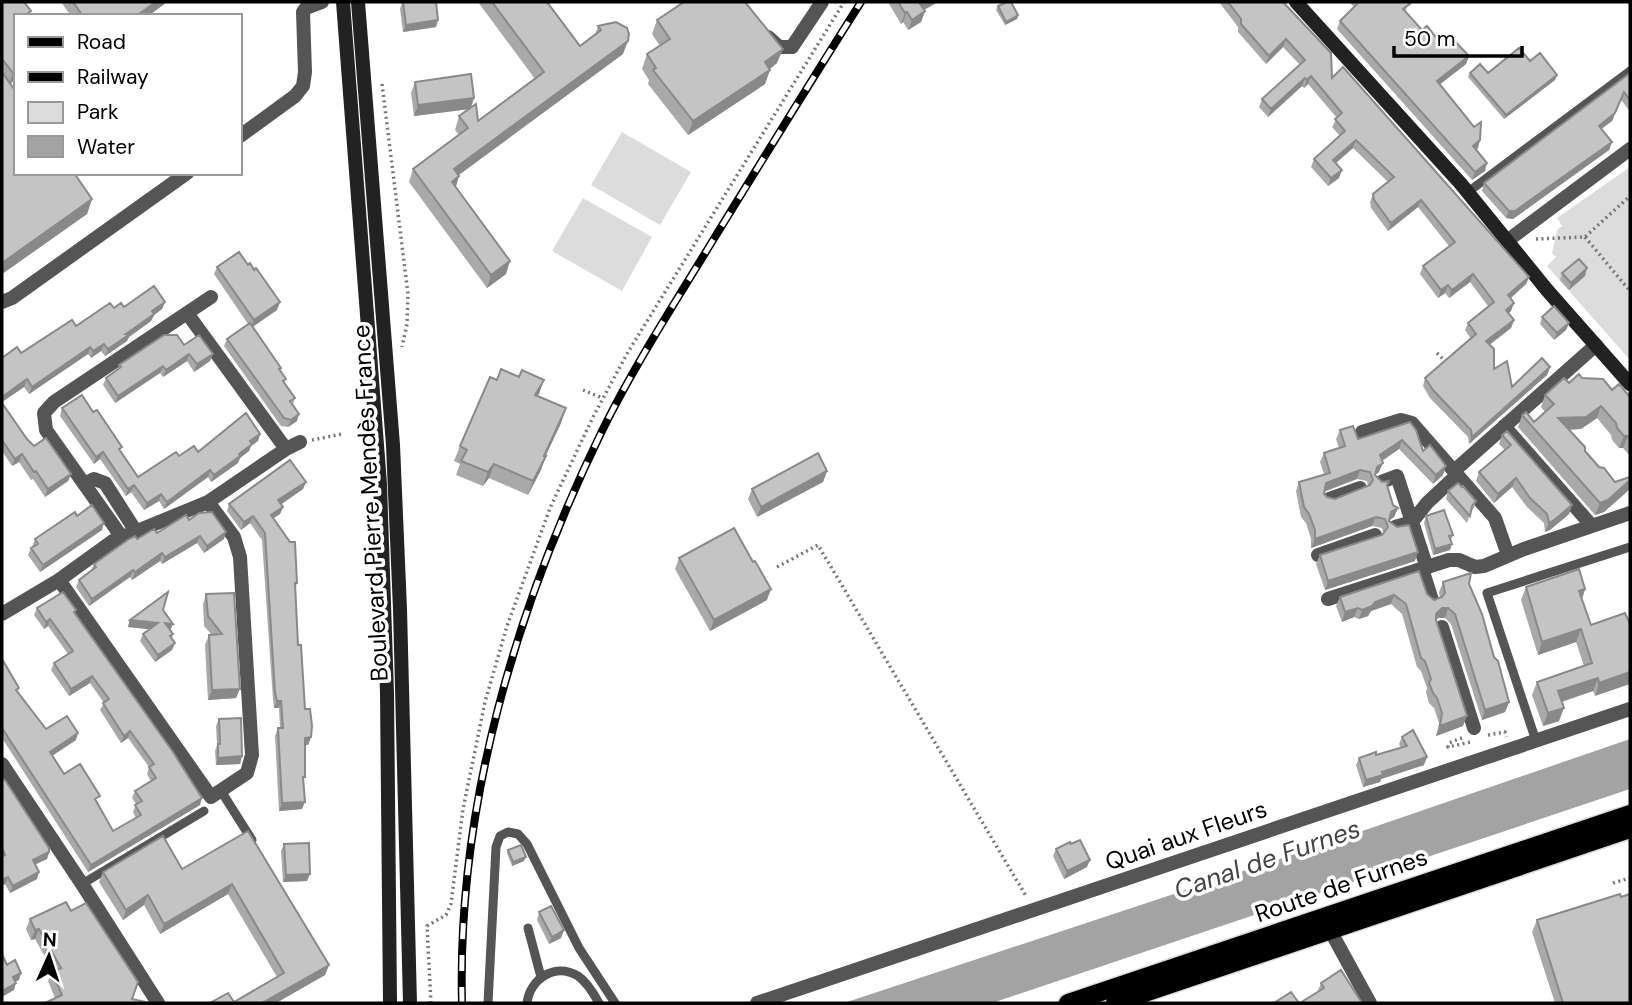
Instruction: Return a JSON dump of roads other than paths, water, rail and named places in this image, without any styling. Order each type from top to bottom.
[{"type":"main road","name":"Boulevard Pierre Mendès France","points":[[344,2],[381,496],[388,706],[390,1003]]},
{"type":"main road","name":"Boulevard Pierre Mendès France","points":[[358,2],[393,445],[410,1003]]},
{"type":"main road","points":[[1296,2],[1468,192],[1630,384]]},
{"type":"main road","name":"Route de Furnes","points":[[1115,1003],[1326,923],[1630,814]]},
{"type":"main road","name":"Route de Furnes","points":[[1068,1003],[1630,829]]},
{"type":"street","points":[[756,21],[775,45],[792,47],[822,2]]},
{"type":"street","points":[[242,135],[295,96],[303,86],[303,12],[312,3]]},
{"type":"street","points":[[1507,241],[1630,149]]},
{"type":"street","points":[[2,302],[12,298],[184,175]]},
{"type":"street","points":[[121,536],[46,430],[46,409],[211,297]]},
{"type":"street","points":[[2,614],[59,580],[121,536],[208,502],[293,445],[187,313]]},
{"type":"street","points":[[1395,527],[1412,522],[1455,473],[1596,345]]},
{"type":"street","points":[[1362,432],[1409,421],[1495,519],[1508,555]]},
{"type":"street","points":[[1504,426],[1592,526]]},
{"type":"street","points":[[1381,482],[1396,476],[1412,522],[1432,600]]},
{"type":"street","points":[[84,484],[94,479],[105,483],[135,530]]},
{"type":"street","points":[[1329,499],[1360,488]]},
{"type":"street","points":[[59,580],[217,796],[247,773],[252,755],[240,557],[234,537],[208,502]]},
{"type":"street","points":[[1328,599],[1453,559],[1480,567],[1630,513]]},
{"type":"street","points":[[1318,555],[1375,534]]},
{"type":"street","points":[[1442,627],[1474,728]]},
{"type":"street","name":"Quai aux Fleurs","points":[[757,1003],[1630,709]]},
{"type":"street","points":[[2,767],[82,884],[151,1001]]},
{"type":"street","points":[[1326,923],[1370,1003]]},
{"type":"lane","points":[[1468,192],[1630,71]]},
{"type":"lane","points":[[1536,741],[1487,593],[1630,547]]},
{"type":"lane","points":[[82,884],[217,796],[257,849]]},
{"type":"lane","points":[[488,1003],[496,847],[500,836],[508,832],[518,834],[527,844],[579,948],[615,1003]]},
{"type":"lane","points":[[528,928],[541,977]]},
{"type":"lane","points":[[527,1003],[532,986],[541,977],[558,972],[577,975],[599,1003]]},
{"type":"water","points":[[1630,739],[1630,789],[992,1003],[844,1003],[1310,849]]},
{"type":"railway","points":[[462,1003],[463,929],[481,782],[498,709],[543,567],[571,498],[626,384],[861,2]]},
{"type":"water label","name":"Canal de Furnes","points":[[1267,859]]}]
